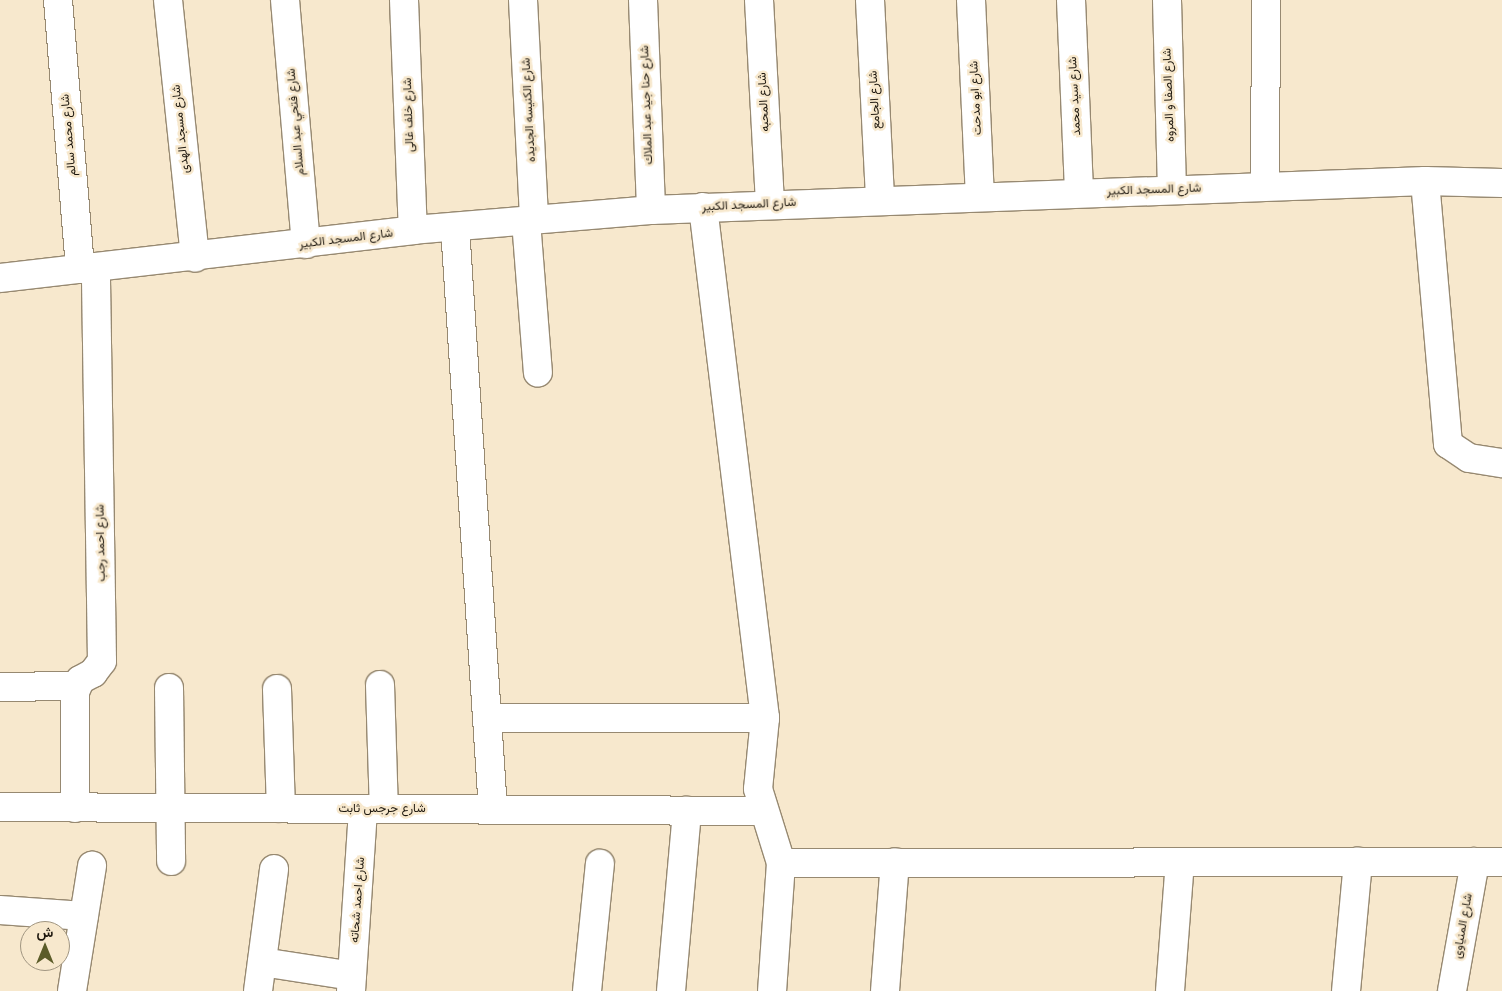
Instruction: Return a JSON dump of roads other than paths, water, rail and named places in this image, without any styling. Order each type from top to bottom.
[{"type":"street","name":"شارع محمد سالم","points":[[58,0],[88,268]]},
{"type":"street","name":"شارع مسجد الهدى","points":[[168,0],[194,258]]},
{"type":"street","name":"شارع فتحي عبد السلام","points":[[285,0],[306,244]]},
{"type":"street","name":"شارع خلف غالى","points":[[404,0],[414,230]]},
{"type":"street","name":"شارع الكنيسه الجديده","points":[[523,0],[530,220],[538,373]]},
{"type":"street","name":"شارع حنا جيد عبد الملاك","points":[[643,0],[652,210]]},
{"type":"street","name":"شارع المحبه","points":[[758,0],[770,204]]},
{"type":"street","name":"شارع الجامع","points":[[870,0],[880,200]]},
{"type":"street","name":"شارع ابو مدحت","points":[[971,0],[980,196]]},
{"type":"street","name":"شارع سيد محمد","points":[[1071,0],[1079,192]]},
{"type":"street","name":"شارع الصفا و المروه","points":[[1166,0],[1172,189]]},
{"type":"street","points":[[1265,186],[1266,0]]},
{"type":"street","name":"شارع المسجد الكبير","points":[[0,278],[194,258],[414,230],[652,210],[1265,186],[1425,181],[1502,183]]},
{"type":"street","points":[[1425,181],[1448,444],[1470,458],[1502,463]]},
{"type":"street","points":[[703,207],[765,718],[758,788],[781,863],[772,991]]},
{"type":"street","points":[[455,227],[493,810]]},
{"type":"street","name":"شارع احمد رجب","points":[[76,686],[102,661],[88,268]]},
{"type":"street","name":"شارع احمد شحاته","points":[[351,983],[373,809],[380,685]]},
{"type":"street","points":[[0,687],[76,686],[75,808]]},
{"type":"street","points":[[170,688],[171,861]]},
{"type":"street","points":[[277,689],[281,808]]},
{"type":"street","points":[[487,718],[765,718]]},
{"type":"street","name":"شارع جرجس ثابت","points":[[0,807],[764,811]]},
{"type":"street","points":[[671,991],[687,810]]},
{"type":"street","points":[[885,991],[896,862]]},
{"type":"street","points":[[1170,991],[1180,862]]},
{"type":"street","points":[[1346,991],[1358,862]]},
{"type":"street","name":"شارع المنياوى","points":[[1452,991],[1475,862]]},
{"type":"street","points":[[781,863],[1502,862]]},
{"type":"street","points":[[587,991],[600,864]]},
{"type":"street","points":[[72,991],[92,866]]},
{"type":"street","points":[[258,991],[274,869]]},
{"type":"street","points":[[0,910],[84,916]]},
{"type":"street","points":[[262,962],[351,983]]}]
